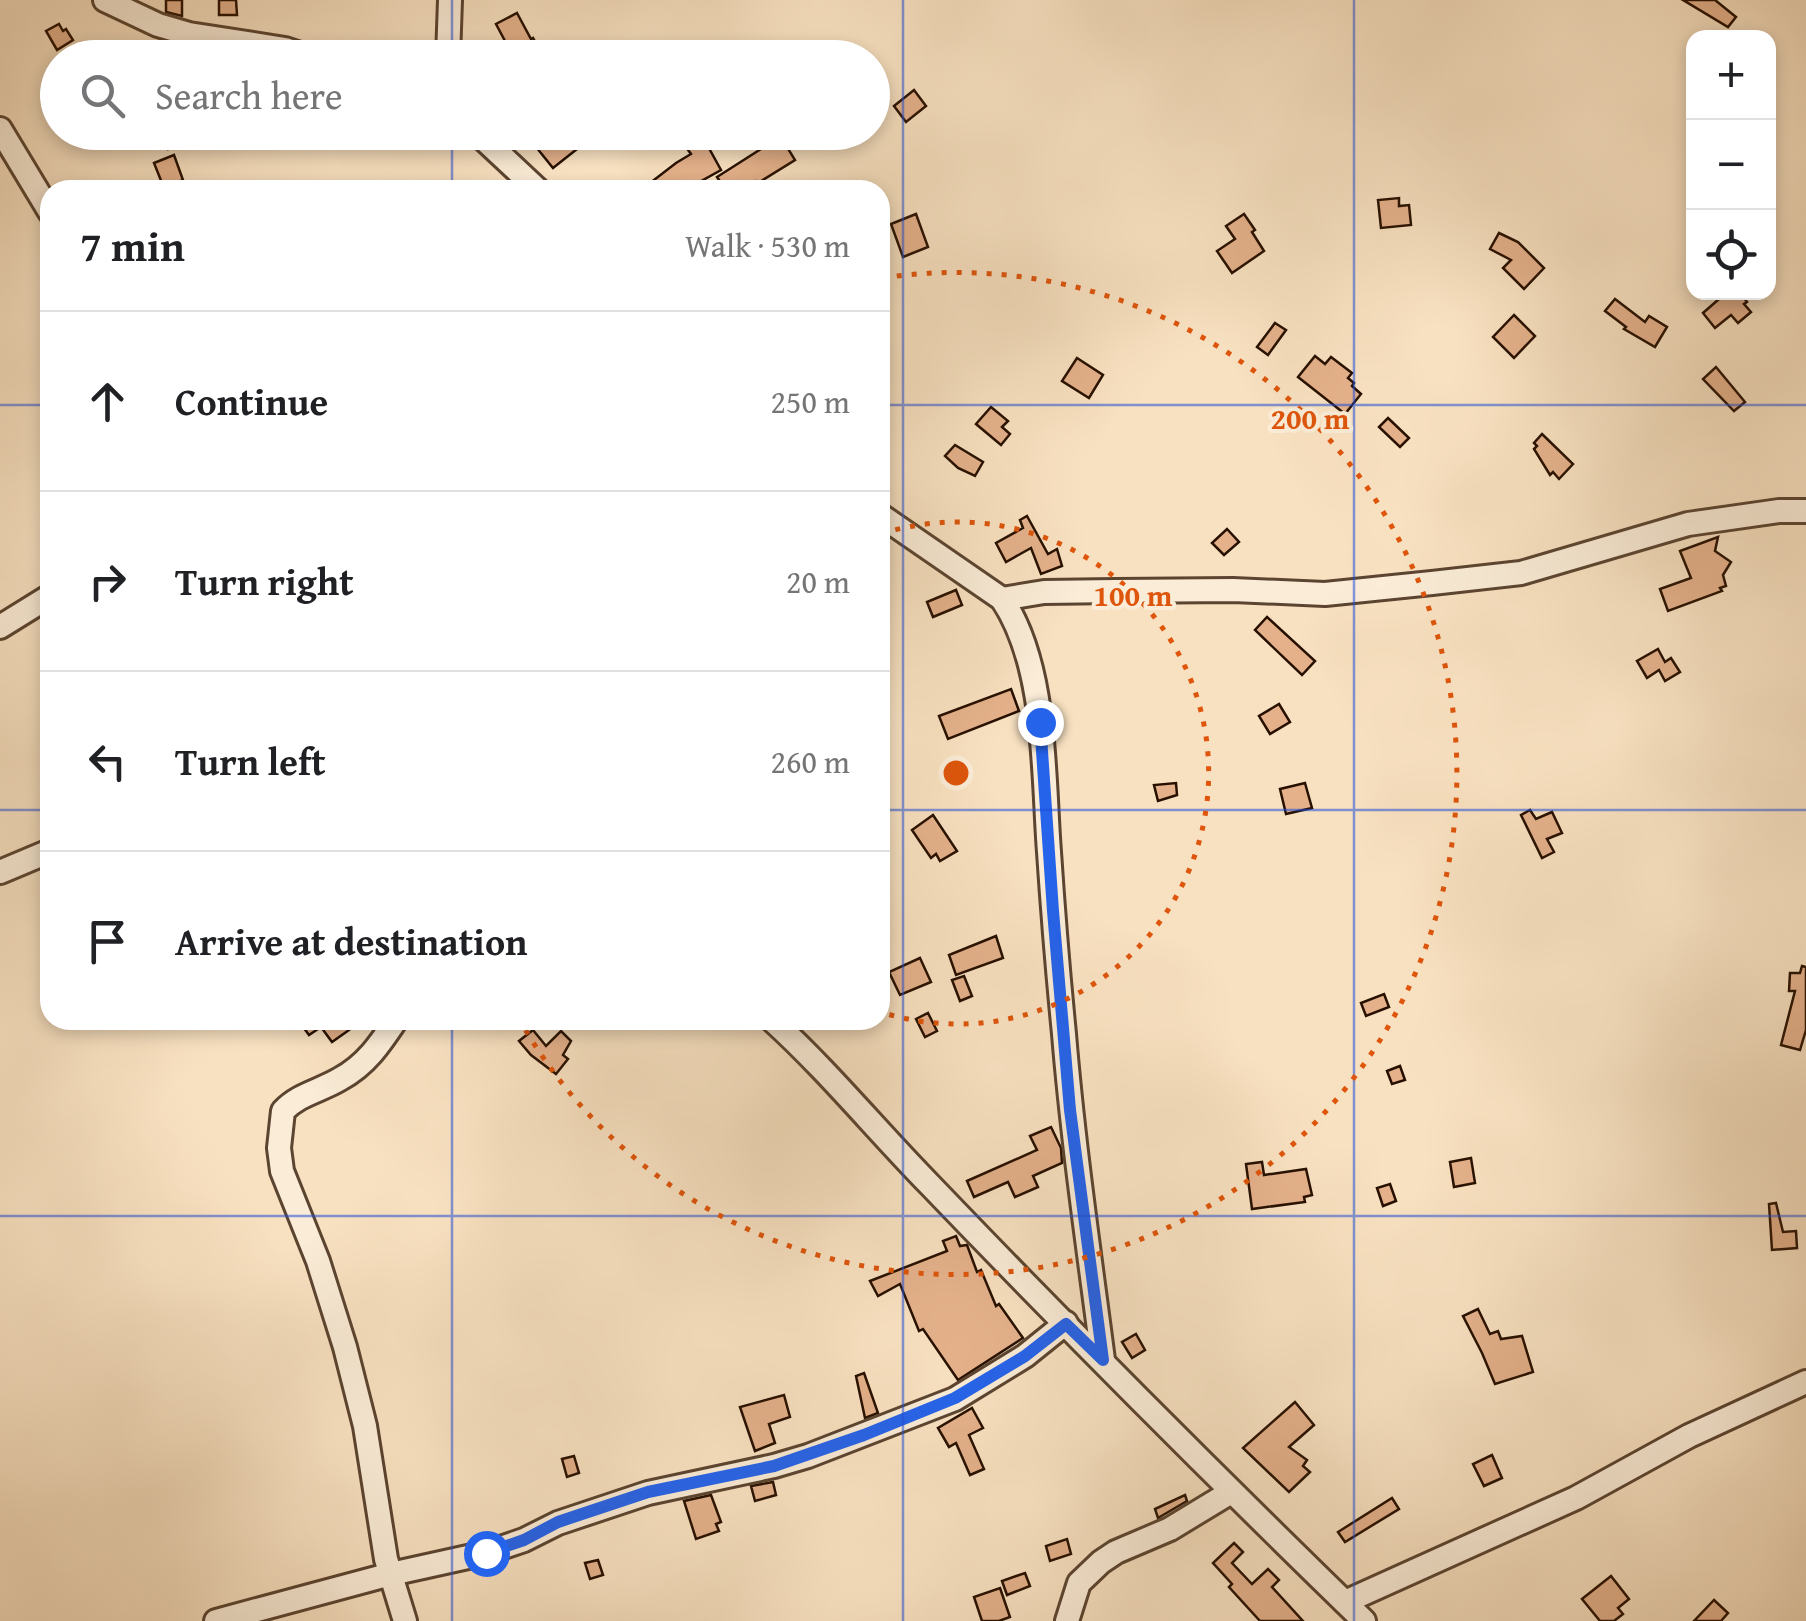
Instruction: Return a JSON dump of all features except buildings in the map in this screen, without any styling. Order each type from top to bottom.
[{"type":"street","points":[[105,0],[158,24],[227,40]]},
{"type":"street","points":[[449,40],[450,0]]},
{"type":"street","points":[[0,129],[40,195]]},
{"type":"street","points":[[495,150],[527,180]]},
{"type":"street","points":[[1002,599],[1044,592],[1234,590],[1325,594],[1432,584],[1520,572],[1688,524],[1778,511],[1806,511]]},
{"type":"street","points":[[890,521],[1002,599],[1015,618],[1031,670],[1040,722],[1070,1110],[1103,1360]]},
{"type":"street","points":[[0,627],[40,602]]},
{"type":"street","points":[[0,872],[40,855]]},
{"type":"street","points":[[389,1030],[362,1065],[302,1096],[283,1111],[278,1148],[282,1171],[318,1261],[346,1347],[384,1547],[405,1621]]},
{"type":"street","points":[[782,1030],[1231,1492],[1364,1621]]},
{"type":"street","points":[[216,1621],[486,1553],[524,1540],[558,1522],[648,1492],[774,1466],[864,1435],[955,1398],[1025,1356],[1066,1324]]},
{"type":"street","points":[[1344,1602],[1576,1498],[1689,1436],[1806,1382]]},
{"type":"street","points":[[1068,1621],[1079,1583],[1100,1562],[1170,1529],[1231,1492]]},
{"type":"route","points":[[486,1553],[524,1540],[558,1522],[648,1492],[774,1466],[864,1435],[955,1398],[1025,1356],[1066,1324],[1103,1360],[1070,1110],[1040,722]]}]
